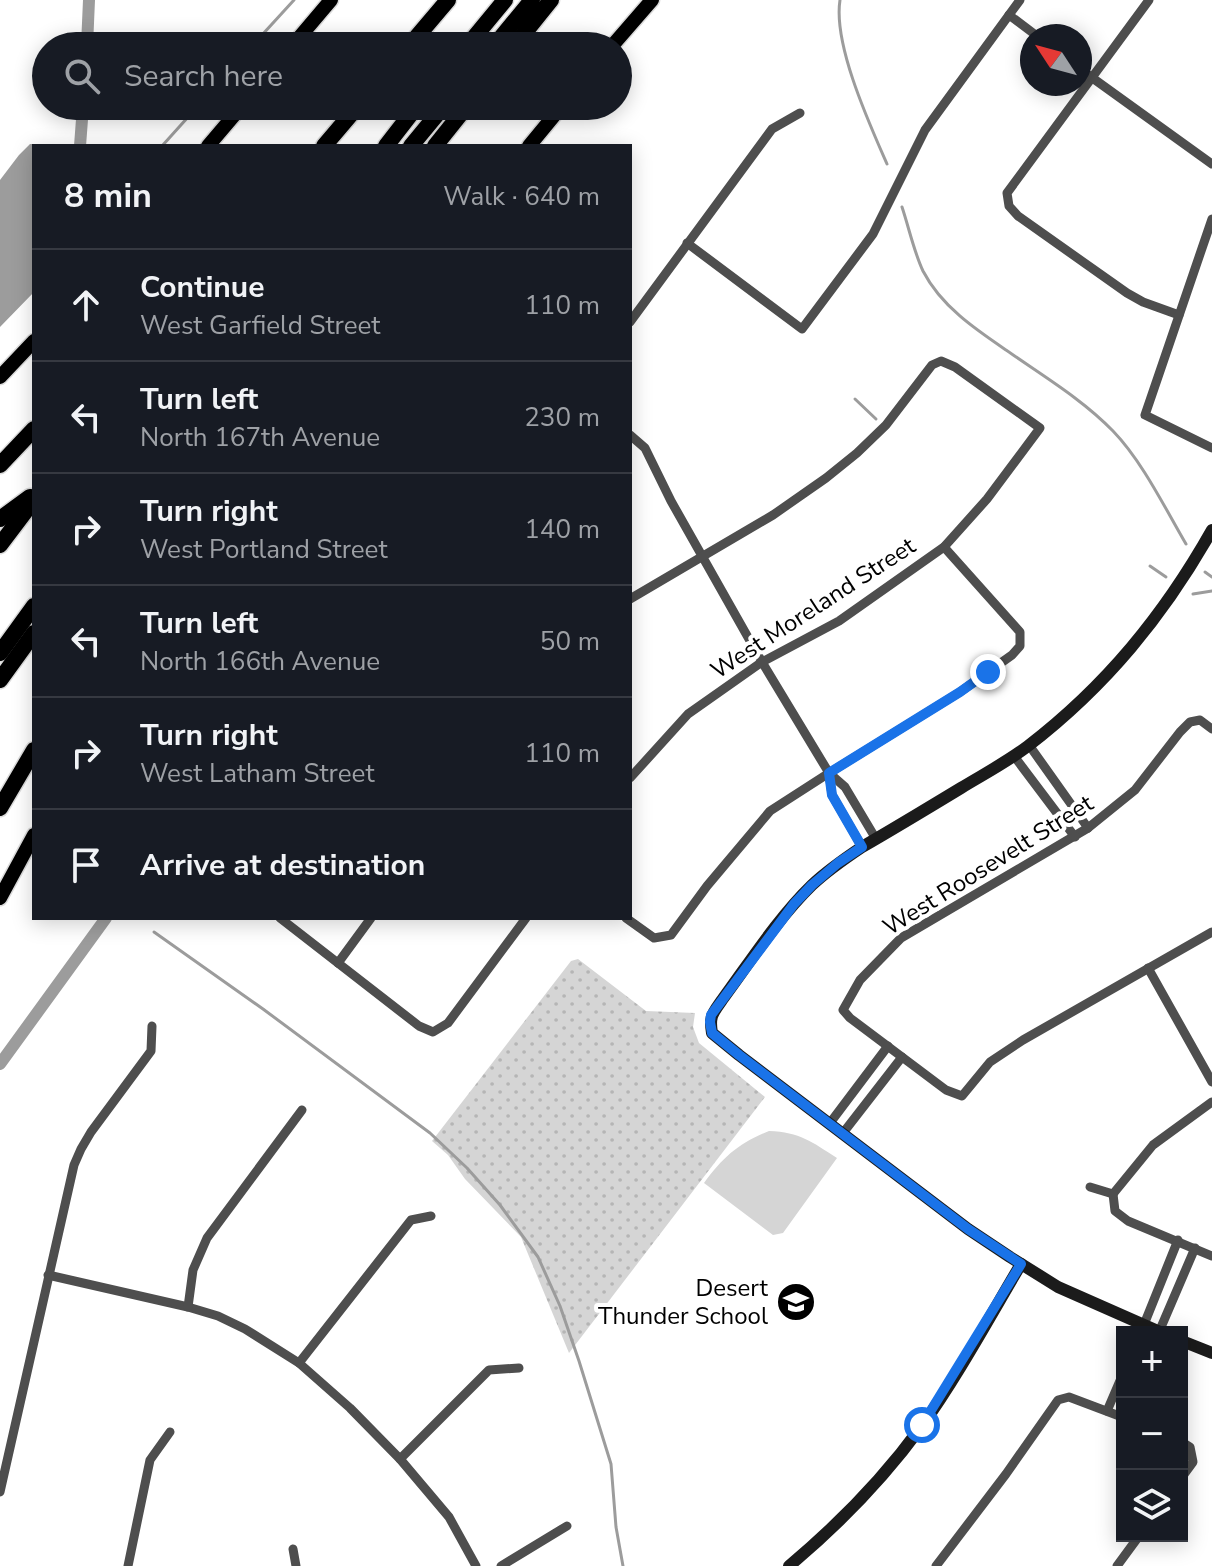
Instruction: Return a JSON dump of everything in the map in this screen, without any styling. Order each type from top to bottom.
[{"type":"highway","points":[[421,32],[448,0]]},
{"type":"highway","points":[[479,32],[505,0]]},
{"type":"highway","points":[[506,32],[532,0]]},
{"type":"highway","points":[[525,32],[551,0]]},
{"type":"highway","points":[[324,144],[345,120]]},
{"type":"highway","points":[[388,144],[406,120]]},
{"type":"highway","points":[[413,144],[432,120]]},
{"type":"highway","points":[[437,144],[456,120]]},
{"type":"highway","points":[[0,465],[32,431]]},
{"type":"highway","points":[[0,519],[32,495]]},
{"type":"highway","points":[[0,545],[32,503]]},
{"type":"highway","points":[[0,653],[32,609]]},
{"type":"highway","points":[[0,680],[32,636]]},
{"type":"highway","points":[[0,808],[32,753]]},
{"type":"main road","points":[[304,32],[331,0]]},
{"type":"main road","points":[[624,32],[652,0]]},
{"type":"main road","points":[[210,144],[230,120]]},
{"type":"main road","points":[[531,144],[550,120]]},
{"type":"main road","points":[[0,377],[32,343]]},
{"type":"main road","points":[[0,898],[32,839]]},
{"type":"street","points":[[687,243],[802,329],[873,234],[925,130],[1020,0]]},
{"type":"street","points":[[1149,0],[1092,78],[1212,164]]},
{"type":"street","points":[[1009,15],[1021,24]]},
{"type":"street","points":[[1079,96],[1007,193],[1009,206],[1018,216],[1111,283],[1143,302],[1179,315]]},
{"type":"street","points":[[632,319],[772,129],[800,113]]},
{"type":"street","points":[[1212,219],[1145,415],[1212,448]]},
{"type":"street","name":"West Moreland Street","points":[[632,776],[688,714],[762,662],[839,621],[944,547],[987,499],[1040,428],[955,367],[941,361],[932,365],[886,425],[857,453],[793,501],[702,557]]},
{"type":"street","points":[[632,437],[645,448],[702,557],[829,773],[845,787],[876,839]]},
{"type":"street","points":[[1136,1326],[1058,1287],[968,1229],[712,1033],[710,1022],[711,1015],[794,904],[812,885],[862,847],[1014,756],[1080,702],[1142,636],[1179,587],[1212,530]]},
{"type":"street","points":[[629,920],[654,938],[671,935],[707,886],[770,811],[960,692],[1020,646],[1020,632],[944,547]]},
{"type":"street","points":[[632,598],[702,557]]},
{"type":"street","name":"West Roosevelt Street","points":[[888,1046],[843,1010],[860,980],[901,938],[1088,828],[1135,790],[1190,722],[1200,720],[1212,729]]},
{"type":"street","points":[[1029,745],[1088,828]]},
{"type":"street","points":[[1014,756],[1075,837]]},
{"type":"street","points":[[829,773],[832,795],[862,847]]},
{"type":"street","points":[[283,920],[419,1026],[433,1032],[448,1023],[525,920]]},
{"type":"street","points":[[338,963],[370,920]]},
{"type":"street","points":[[830,1123],[888,1046],[946,1090],[962,1096],[990,1062],[1023,1040],[1212,932]]},
{"type":"street","points":[[1148,968],[1212,1082]]},
{"type":"street","points":[[0,1492],[74,1165],[81,1149],[151,1051],[152,1026]]},
{"type":"street","points":[[843,1133],[902,1057]]},
{"type":"street","points":[[1212,1102],[1153,1145],[1113,1194],[1115,1211],[1128,1221],[1212,1256]]},
{"type":"street","points":[[188,1307],[193,1270],[207,1238],[302,1110]]},
{"type":"street","points":[[1090,1187],[1113,1194]]},
{"type":"street","points":[[299,1363],[411,1220],[431,1216]]},
{"type":"street","points":[[1143,1326],[1178,1240]]},
{"type":"street","points":[[1162,1326],[1195,1248]]},
{"type":"street","points":[[789,1566],[858,1503],[906,1447],[1021,1264]]},
{"type":"street","points":[[48,1275],[218,1316],[299,1363],[350,1408],[400,1459],[449,1517],[476,1566]]},
{"type":"street","points":[[1188,1343],[1212,1353]]},
{"type":"street","points":[[400,1459],[489,1370],[519,1368]]},
{"type":"street","points":[[1107,1411],[1116,1390]]},
{"type":"street","points":[[936,1566],[1058,1400],[1069,1397],[1116,1415]]},
{"type":"street","points":[[128,1566],[150,1460],[170,1432]]},
{"type":"street","points":[[1188,1450],[1193,1462],[1188,1469]]},
{"type":"street","points":[[501,1566],[567,1526]]},
{"type":"street","points":[[1117,1566],[1135,1542]]},
{"type":"street","points":[[293,1549],[296,1566]]},
{"type":"shaded area","points":[[32,144],[32,294],[0,327],[0,180],[19,155]]},
{"type":"shaded area","points":[[578,959],[646,1011],[695,1013],[693,1027],[699,1043],[765,1097],[569,1353],[521,1237],[432,1141],[571,961]]},
{"type":"shaded area","points":[[769,1131],[798,1136],[837,1158],[783,1233],[773,1235],[704,1183],[732,1152]]},
{"type":"waterway","points":[[88,32],[89,0]]},
{"type":"waterway","points":[[265,32],[294,0]]},
{"type":"waterway","points":[[840,0],[839,18],[847,60],[862,106],[887,164]]},
{"type":"waterway","points":[[80,144],[82,120]]},
{"type":"waterway","points":[[164,144],[185,120]]},
{"type":"waterway","points":[[902,207],[920,264],[939,295],[971,325],[1075,398],[1113,431],[1143,470],[1186,544]]},
{"type":"waterway","points":[[855,399],[876,419]]},
{"type":"waterway","points":[[1150,566],[1166,577]]},
{"type":"waterway","points":[[1205,572],[1212,577]]},
{"type":"waterway","points":[[1193,594],[1212,591]]},
{"type":"waterway","points":[[0,1064],[105,920]]},
{"type":"waterway","points":[[154,932],[430,1133],[500,1205],[538,1257],[560,1306],[579,1361],[611,1464],[623,1566]]},
{"type":"place","name":"Desert Thunder School","points":[[796,1302]]},
{"type":"route","points":[[922,1425],[1021,1264],[968,1229],[739,1055],[712,1033],[710,1022],[711,1015],[794,904],[838,863],[862,847],[832,795],[829,773],[988,672]]}]
